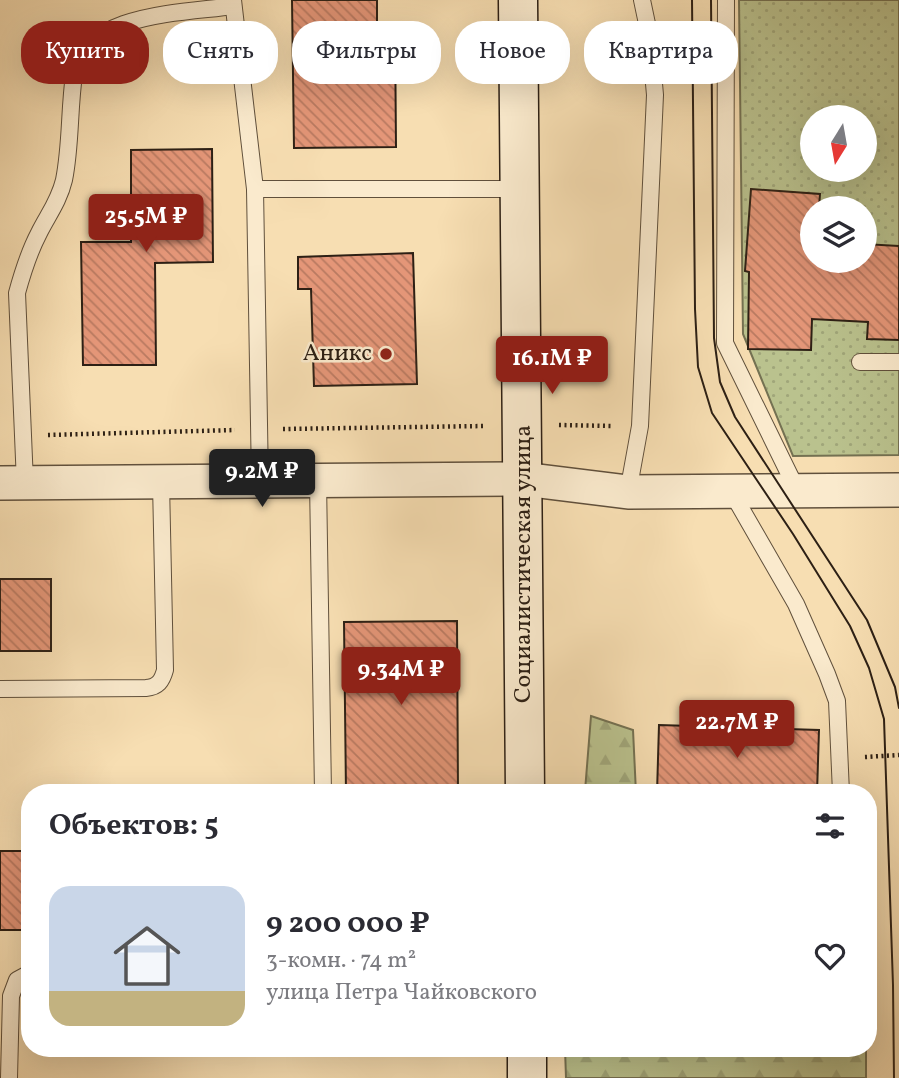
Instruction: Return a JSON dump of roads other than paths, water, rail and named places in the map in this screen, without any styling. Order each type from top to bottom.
[{"type":"street","name":"Социалистическая улица","points":[[518,0],[525,784]]},
{"type":"street","points":[[12,483],[523,479],[628,492],[899,490]]},
{"type":"street","points":[[527,1057],[527,1078]]},
{"type":"lane","points":[[628,492],[640,426],[655,95],[650,38],[642,0]]},
{"type":"lane","points":[[726,0],[724,343],[797,490]]},
{"type":"lane","points":[[12,483],[23,435],[17,293],[25,262],[40,230],[56,205],[64,182],[74,71],[93,39],[122,24],[233,3],[255,189],[260,482]]},
{"type":"lane","points":[[255,189],[519,189]]},
{"type":"lane","points":[[860,362],[899,362]]},
{"type":"lane","points":[[318,481],[323,784]]},
{"type":"lane","points":[[0,689],[146,688],[158,685],[165,670],[161,482]]},
{"type":"lane","points":[[730,491],[796,604],[827,674],[837,701],[840,784]]},
{"type":"lane","points":[[9,1078],[11,996],[17,980],[21,978]]},
{"type":"tram line","points":[[692,0],[698,367],[712,413],[793,534],[850,626],[869,668],[884,719],[894,1078]]},
{"type":"tram line","points":[[711,0],[714,338],[720,382],[735,417],[867,620],[895,687],[899,708]]},
{"type":"place","name":"Аникс","points":[[386,354]]}]
